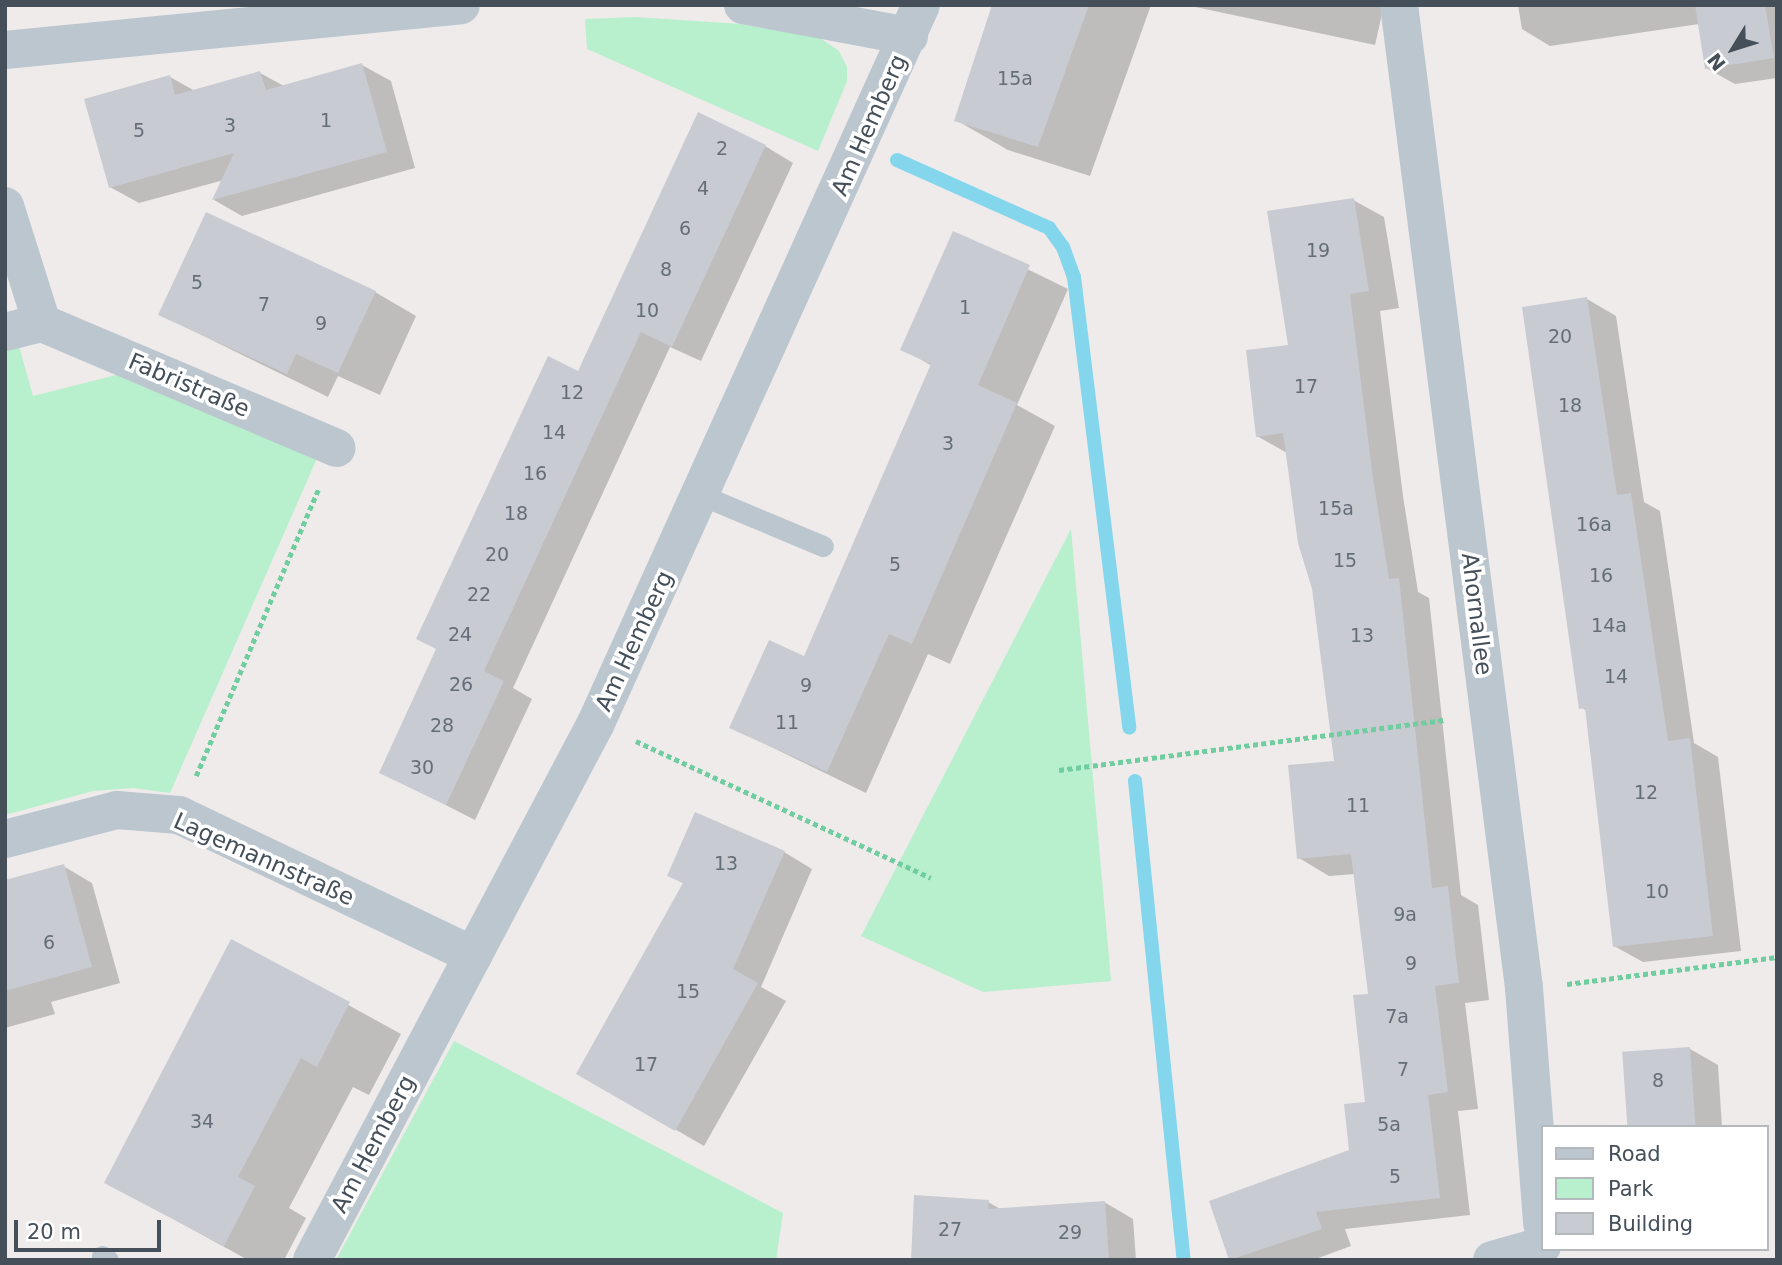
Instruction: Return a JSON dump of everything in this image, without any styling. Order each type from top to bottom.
[{"type":"street","points":[[5,50],[461,5]]},
{"type":"street","points":[[743,5],[915,20]]},
{"type":"street","name":"Ahornallee","points":[[1399,5],[1524,988],[1540,1198]]},
{"type":"street","name":"Am Hemberg","points":[[312,1260],[596,723],[915,20]]},
{"type":"street","points":[[5,206],[42,323],[5,332]]},
{"type":"street","name":"Fabristraße","points":[[42,323],[337,448]]},
{"type":"street","name":"Lagemannstraße","points":[[5,839],[117,810],[179,816],[473,955]]},
{"type":"street","points":[[1492,1260],[1540,1249]]},
{"type":"lane","points":[[701,495],[823,546]]},
{"type":"path","points":[[179,816],[337,448]]},
{"type":"path","points":[[1059,770],[1490,715]]},
{"type":"path","points":[[596,723],[931,878]]},
{"type":"path","points":[[1524,988],[1777,957]]},
{"type":"green space","points":[[635,17],[741,24],[820,38],[839,51],[847,67],[847,81],[818,151],[587,49],[585,19]]},
{"type":"green space","points":[[19,346],[33,396],[128,372],[318,456],[170,793],[133,788],[93,791],[5,815],[5,350]]},
{"type":"green space","points":[[1071,529],[1111,981],[983,992],[861,936]]},
{"type":"green space","points":[[454,1041],[783,1213],[776,1260],[336,1260]]},
{"type":"building","points":[[992,5],[1089,5],[1038,147],[954,121]]},
{"type":"building","points":[[1695,5],[1765,5],[1774,58],[1705,69]]},
{"type":"building","points":[[362,63],[387,152],[212,200],[234,153],[109,188],[84,99],[170,75],[175,95],[260,71],[266,90]]},
{"type":"building","points":[[698,112],[766,145],[672,347],[641,332],[484,671],[504,681],[446,805],[379,773],[436,649],[416,639],[548,356],[578,371]]},
{"type":"building","points":[[1354,198],[1369,291],[1350,294],[1373,478],[1389,579],[1399,578],[1432,888],[1448,886],[1459,983],[1435,986],[1448,1092],[1428,1095],[1440,1198],[1316,1212],[1322,1229],[1229,1260],[1209,1201],[1349,1150],[1344,1104],[1365,1102],[1353,995],[1368,994],[1351,854],[1297,859],[1288,765],[1334,761],[1312,589],[1298,543],[1283,433],[1256,437],[1246,350],[1288,345],[1267,211]]},
{"type":"building","points":[[206,212],[376,291],[338,373],[296,354],[287,374],[158,315]]},
{"type":"building","points":[[953,231],[1030,265],[978,385],[1017,403],[912,644],[889,634],[827,772],[729,728],[769,640],[804,656],[931,364],[900,350]]},
{"type":"building","points":[[1587,297],[1617,495],[1631,493],[1668,741],[1690,738],[1713,936],[1613,947],[1585,708],[1579,709],[1522,307]]},
{"type":"building","points":[[695,812],[785,851],[733,969],[758,983],[675,1131],[576,1074],[683,883],[667,876]]},
{"type":"building","points":[[64,864],[92,967],[5,991],[5,880]]},
{"type":"building","points":[[231,939],[350,1002],[317,1067],[301,1058],[238,1177],[255,1186],[224,1246],[104,1183]]},
{"type":"building","points":[[1690,1047],[1695,1125],[1627,1125],[1622,1052]]},
{"type":"building","points":[[914,1195],[989,1200],[988,1209],[1105,1201],[1109,1260],[911,1260]]},
{"type":"waterway","points":[[897,160],[1049,228],[1063,247],[1074,277],[1129,728]]},
{"type":"waterway","points":[[1135,781],[1184,1260]]}]
